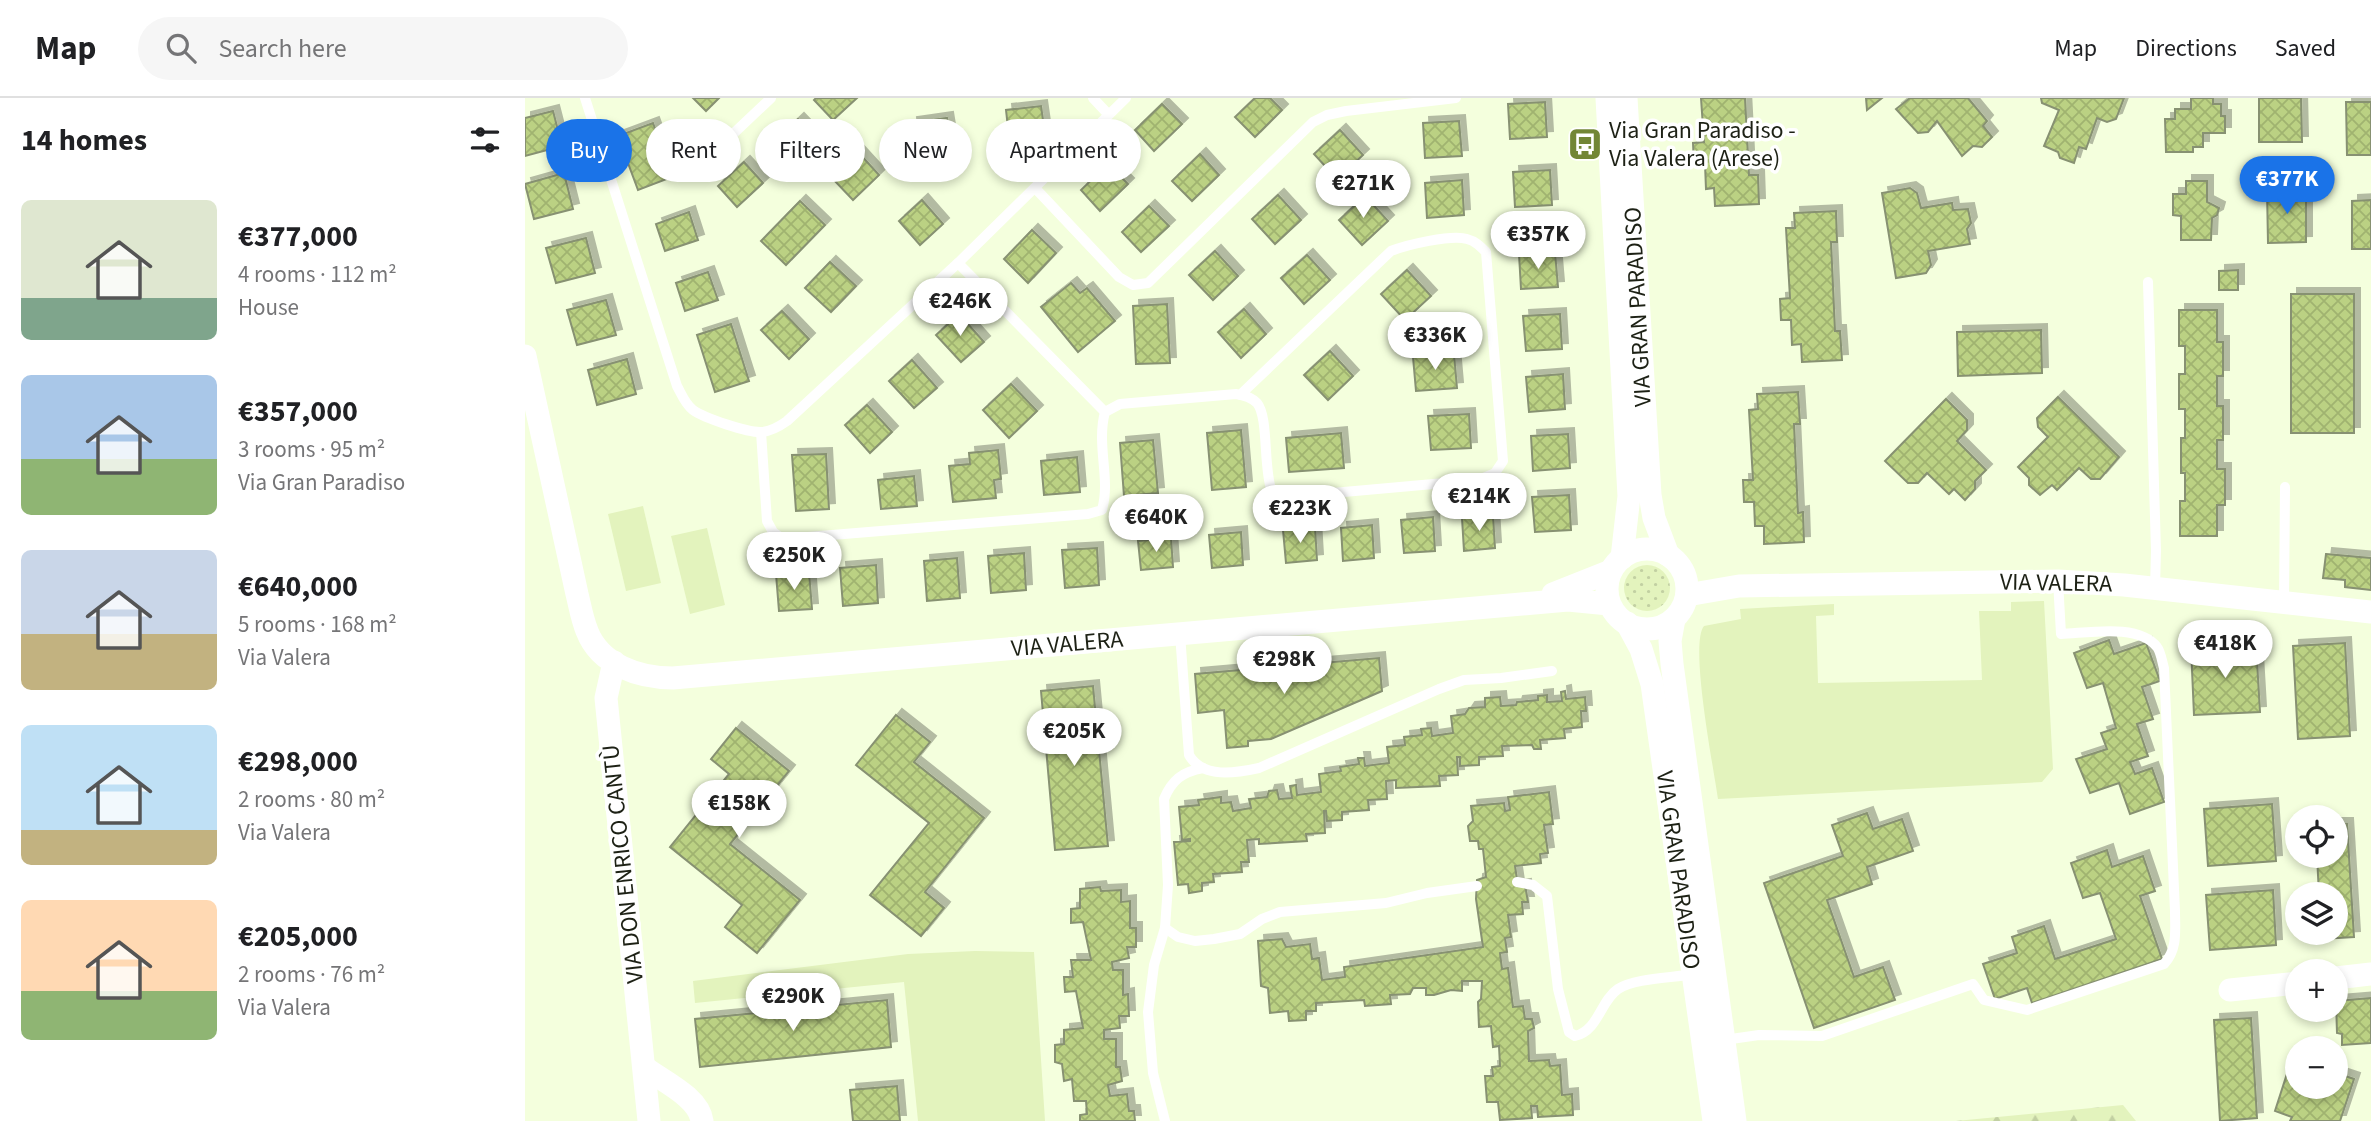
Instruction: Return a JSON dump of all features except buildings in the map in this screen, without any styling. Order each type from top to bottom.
[{"type":"street","name":"VIA GRAN PARADISO","points":[[1607,98],[1629,496],[1617,564]]},
{"type":"street","name":"VIA GRAN PARADISO","points":[[1626,98],[1650,495],[1654,518],[1668,555]]},
{"type":"street","points":[[525,356],[583,621],[592,641],[614,662]]},
{"type":"street","points":[[1640,549],[1668,555],[1680,565],[1686,585],[1683,606],[1674,619],[1659,627],[1635,627],[1627,623],[1609,604],[1607,593],[1617,564],[1640,549]]},
{"type":"street","name":"VIA VALERA","points":[[1524,605],[1617,564]]},
{"type":"street","name":"VIA VALERA","points":[[1686,585],[2058,581],[2155,588],[2371,612]]},
{"type":"street","name":"VIA VALERA","points":[[614,662],[642,675],[673,678],[1568,600],[1609,604]]},
{"type":"street","name":"VIA GRAN PARADISO","points":[[1674,619],[1670,641],[1672,664],[1735,1121]]},
{"type":"street","name":"VIA GRAN PARADISO","points":[[1627,623],[1641,649],[1652,684],[1714,1121]]},
{"type":"street","name":"VIA DON ENRICO CANTÙ","points":[[614,662],[606,698],[649,1118]]},
{"type":"street","points":[[2348,977],[2371,974]]},
{"type":"street","points":[[2230,990],[2285,984]]},
{"type":"street","name":"VIA DON ENRICO CANTÙ","points":[[644,1067],[698,1113]]},
{"type":"street","name":"VIA DON ENRICO CANTÙ","points":[[649,1118],[661,1102],[671,1100],[680,1100],[698,1113]]},
{"type":"lane","points":[[585,98],[685,403],[695,412],[761,432],[787,421],[1036,189],[1126,98]]},
{"type":"lane","points":[[741,126],[771,98]]},
{"type":"lane","points":[[1093,98],[1108,114]]},
{"type":"lane","points":[[1036,189],[1119,277],[1133,285],[1148,283],[1313,122],[1327,115],[1346,111],[1456,98]]},
{"type":"lane","points":[[761,432],[767,521],[773,532],[783,539],[1088,514],[1102,510],[1106,496],[1100,431],[1105,412],[1121,404],[1240,395],[1250,398],[1258,404],[1262,414],[1267,480],[1272,492],[1288,497],[1478,480],[1495,473],[1503,461],[1486,252],[1465,238],[1409,244],[1391,251],[1240,395]]},
{"type":"lane","points":[[958,263],[1105,412]]},
{"type":"lane","points":[[2148,282],[2155,588]]},
{"type":"lane","points":[[2284,603],[2285,487]]},
{"type":"lane","points":[[1724,1040],[1759,1035],[1822,1036],[1973,984],[1984,1000],[2027,1010],[2164,964],[2172,956],[2175,911],[2164,668],[2158,648],[2144,635],[2127,631],[2061,634],[2058,581]]},
{"type":"lane","points":[[1180,634],[1189,755],[1194,763],[1217,772],[1238,773],[1259,768],[1464,680],[1552,671]]},
{"type":"lane","points":[[1165,1121],[1153,1073],[1148,1012],[1154,965],[1164,928],[1168,885],[1164,799],[1169,786],[1179,776],[1203,768]]},
{"type":"lane","points":[[1517,882],[1533,885],[1547,896],[1557,989],[1569,1032],[1575,1036],[1584,1033],[1612,994],[1622,987],[1693,974]]},
{"type":"lane","points":[[1164,928],[1178,937],[1195,941],[1214,939],[1240,934],[1262,919],[1280,912],[1386,903],[1427,893],[1478,886]]},
{"type":"green space","points":[[643,506],[661,583],[626,591],[608,514]]},
{"type":"green space","points":[[707,528],[725,605],[690,614],[671,536]]},
{"type":"green space","points":[[1647,565],[1663,572],[1670,588],[1663,604],[1647,611],[1631,604],[1624,588],[1631,572]]},
{"type":"green space","points":[[2044,601],[2053,769],[2042,782],[1718,799],[1699,657],[1700,637],[1704,626],[1741,619],[1740,609],[1834,604],[1834,615],[1816,616],[1818,683],[1982,680],[1979,611],[2011,611],[2011,602]]},
{"type":"green space","points":[[1034,952],[1045,1121],[918,1121],[904,982],[695,1003],[693,981],[908,954]]},
{"type":"green space","points":[[2123,1105],[2136,1121],[1956,1121]]},
{"type":"place","name":"Via Gran Paradiso - Via Valera (Arese)","points":[[1585,144]]}]
